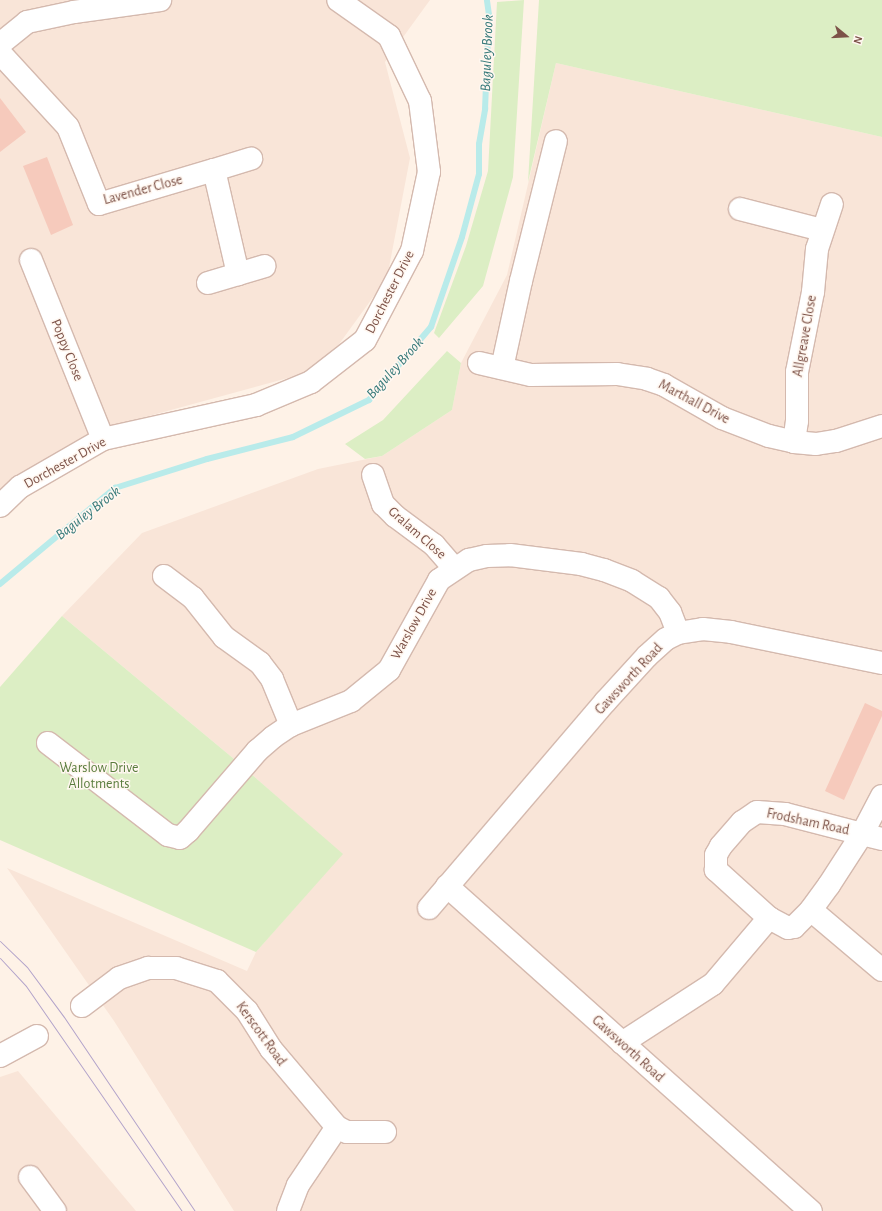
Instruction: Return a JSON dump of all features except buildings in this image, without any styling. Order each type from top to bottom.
[{"type":"street","points":[[0,44],[27,22],[73,6],[160,0]]},
{"type":"street","name":"Dorchester Drive","points":[[0,506],[20,487],[103,439],[256,405],[311,382],[365,340],[412,251],[429,172],[420,101],[389,36],[338,0]]},
{"type":"street","name":"Lavender Close","points":[[0,52],[68,127],[100,204],[214,170]]},
{"type":"street","points":[[502,368],[521,281],[556,141]]},
{"type":"street","points":[[238,274],[214,170],[251,159]]},
{"type":"street","name":"Allgreave Close","points":[[794,442],[797,421],[797,372],[822,230],[832,204]]},
{"type":"street","points":[[740,209],[822,230]]},
{"type":"street","name":"Poppy Close","points":[[31,260],[103,439]]},
{"type":"street","points":[[208,283],[265,266]]},
{"type":"street","name":"Marthall Drive","points":[[479,363],[531,375],[617,374],[647,379],[664,385],[722,418],[746,428],[794,442],[816,444],[836,441],[882,426]]},
{"type":"street","name":"Gralam Close","points":[[373,474],[383,504],[394,516],[434,545],[454,568]]},
{"type":"street","name":"Warslow Drive","points":[[48,743],[174,838],[180,838],[188,831],[243,767],[273,736],[291,725],[351,701],[389,670],[439,580],[454,568],[469,560],[487,556],[510,555],[568,562],[604,570],[632,580],[659,598],[670,612],[678,633]]},
{"type":"street","points":[[164,576],[193,598],[224,637],[260,663],[272,679],[291,725]]},
{"type":"street","name":"Gawsworth Road","points":[[429,908],[647,656],[666,639],[678,633],[703,629],[731,632],[882,663]]},
{"type":"street","name":"Frodsham Road","points":[[872,836],[766,811],[749,816],[742,822],[716,855],[716,870],[769,918],[788,928],[794,927],[811,910],[872,836],[882,796]]},
{"type":"street","name":"Gawsworth Road","points":[[447,886],[622,1044],[811,1211]]},
{"type":"street","points":[[811,910],[882,970]]},
{"type":"street","points":[[622,1044],[713,984],[769,918]]},
{"type":"street","name":"Kerscott Road","points":[[82,1006],[119,978],[148,968],[176,968],[217,981],[247,1010],[271,1050],[337,1128]]},
{"type":"street","points":[[0,1056],[36,1036]]},
{"type":"street","points":[[288,1211],[298,1185],[337,1128],[347,1132],[385,1132]]},
{"type":"street","points":[[30,1177],[55,1211]]},
{"type":"shaded area","points":[[0,0],[430,0],[385,62],[410,158],[387,278],[321,369],[127,422],[6,484],[0,489]]},
{"type":"shaded area","points":[[556,63],[882,137],[882,1211],[234,1211],[114,1021],[7,868],[247,971],[256,952],[342,854],[234,759],[62,616],[142,533],[318,469],[382,456],[452,410],[461,363],[507,275]]},
{"type":"shaded area","points":[[18,1071],[136,1211],[0,1211],[0,1077]]},
{"type":"green space","points":[[524,0],[513,177],[483,286],[439,338],[434,333],[466,246],[488,171],[497,2]]},
{"type":"green space","points":[[539,0],[882,0],[882,137],[556,63],[528,182]]},
{"type":"green space","points":[[447,351],[461,363],[452,410],[382,456],[365,459],[345,444],[383,420]]},
{"type":"green space","name":"Warslow Drive Allotments","points":[[62,616],[234,759],[343,854],[256,952],[0,840],[0,687]]},
{"type":"waterway","name":"Baguley Brook","points":[[0,584],[115,488],[207,459],[293,437],[369,400],[431,327],[462,237],[479,174],[479,144],[485,109],[489,15],[487,0]]},
{"type":"tram line","points":[[0,941],[27,967],[64,1017],[195,1211]]},
{"type":"tram line","points":[[0,958],[26,986],[182,1211]]}]
